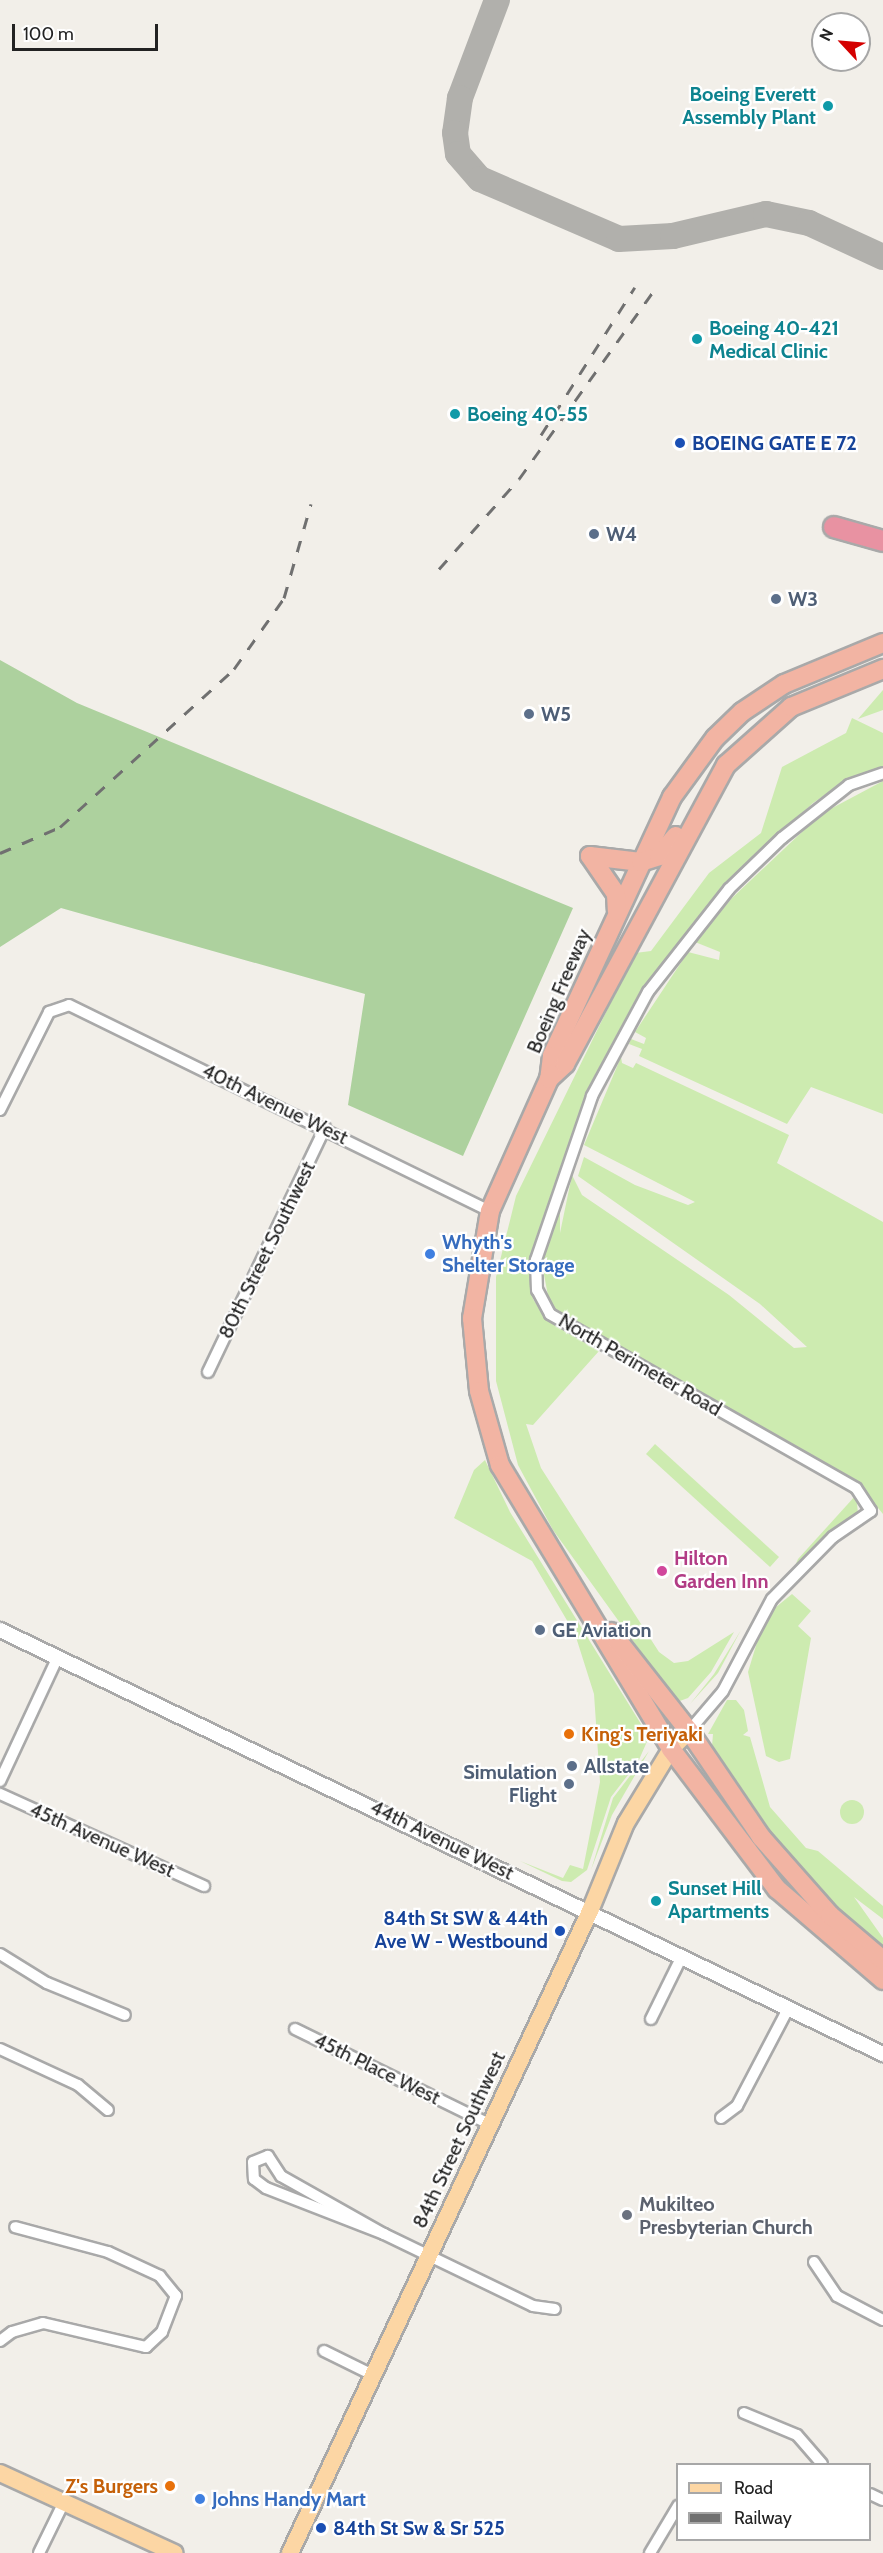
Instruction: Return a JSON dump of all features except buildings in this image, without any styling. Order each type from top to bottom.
[{"type":"highway","points":[[834,527],[883,541]]},
{"type":"highway","name":"Boeing Freeway","points":[[549,1079],[552,1056],[641,862],[692,767],[742,712],[784,684],[883,643]]},
{"type":"highway","name":"Boeing Freeway","points":[[549,1079],[565,1064],[708,788],[769,722],[821,693],[883,669]]},
{"type":"highway","points":[[615,919],[616,894],[590,856],[641,862],[666,850],[708,788]]},
{"type":"highway","points":[[549,1079],[490,1211],[472,1318],[488,1432],[523,1511],[585,1601],[689,1731],[731,1797],[801,1885],[883,1960]]},
{"type":"highway","points":[[585,1601],[671,1749],[777,1888],[883,1980]]},
{"type":"main road","name":"84th Street Southwest","points":[[290,2553],[590,1911],[630,1815],[671,1749],[689,1731]]},
{"type":"main road","points":[[0,2473],[175,2553]]},
{"type":"street","name":"North Perimeter Road","points":[[871,1511],[856,1488],[562,1323],[542,1303],[534,1275],[552,1205],[592,1096],[648,992],[729,889],[783,838],[849,785],[883,773]]},
{"type":"street","name":"40th Avenue West","points":[[0,1110],[42,1024],[58,1007],[79,1008],[490,1211]]},
{"type":"street","name":"80th Street Southwest","points":[[208,1372],[325,1128]]},
{"type":"street","name":"84th Street Southwest","points":[[689,1731],[723,1691],[772,1599],[833,1537],[871,1511]]},
{"type":"street","name":"44th Avenue West","points":[[0,1630],[590,1911],[883,2054]]},
{"type":"street","points":[[0,1781],[57,1659]]},
{"type":"street","name":"45th Avenue West","points":[[0,1794],[204,1886]]},
{"type":"street","points":[[0,1954],[47,1983],[125,2015]]},
{"type":"street","points":[[651,2019],[682,1956]]},
{"type":"street","points":[[721,2118],[737,2106],[788,2009]]},
{"type":"street","name":"45th Place West","points":[[295,2029],[491,2125]]},
{"type":"street","points":[[0,2049],[78,2085],[108,2110]]},
{"type":"street","points":[[384,2234],[372,2234],[266,2188],[254,2179],[254,2162],[268,2156],[281,2176],[384,2234],[533,2306],[555,2308]]},
{"type":"street","points":[[0,2341],[19,2329],[43,2324],[146,2347],[162,2332],[176,2296],[160,2276],[108,2252],[15,2227]]},
{"type":"street","points":[[814,2262],[837,2296],[883,2319]]},
{"type":"street","points":[[324,2351],[373,2375]]},
{"type":"street","points":[[744,2412],[797,2435],[821,2463]]},
{"type":"street","points":[[39,2553],[64,2502]]},
{"type":"street","points":[[650,2553],[676,2509]]},
{"type":"green space","points":[[0,660],[77,703],[573,908],[463,1156],[348,1105],[365,994],[61,908],[0,947]]},
{"type":"green space","points":[[883,690],[883,710],[858,719]]},
{"type":"green space","points":[[852,718],[883,733],[883,767],[848,779],[813,803],[733,878],[659,968],[588,1095],[530,1269],[533,1299],[546,1319],[599,1351],[533,1425],[526,1424],[541,1468],[659,1652],[674,1663],[688,1661],[734,1632],[711,1672],[688,1698],[677,1702],[553,1530],[518,1465],[496,1381],[496,1277],[516,1196],[635,953],[651,951],[709,873],[761,833],[782,767],[846,733]]},
{"type":"green space","points":[[883,781],[883,1114],[811,1087],[787,1124],[639,1056],[642,1049],[629,1044],[631,1039],[644,1044],[646,1038],[635,1032],[688,952],[719,960],[720,952],[695,942],[732,898],[821,814]]},
{"type":"green space","points":[[621,1057],[622,1063],[633,1068],[636,1063],[789,1135],[777,1163],[883,1222],[883,1514],[854,1479],[561,1316],[549,1301],[542,1264],[560,1206],[560,1233],[572,1175],[582,1195],[729,1295],[794,1348],[807,1347],[760,1304],[578,1176],[584,1157],[635,1185],[688,1205],[695,1202],[584,1145]]},
{"type":"green space","points":[[655,1444],[779,1557],[770,1567],[646,1454]]},
{"type":"green space","points":[[485,1460],[510,1512],[649,1737],[638,1762],[611,1797],[587,1870],[571,1882],[562,1881],[520,1861],[563,1878],[570,1865],[583,1869],[600,1782],[594,1694],[575,1634],[532,1561],[454,1518],[474,1470]]},
{"type":"green space","points":[[856,1495],[858,1513],[795,1566],[798,1559]]},
{"type":"green space","points":[[792,1594],[811,1611],[798,1626],[811,1638],[790,1759],[779,1762],[766,1756],[748,1672],[765,1616]]},
{"type":"green space","points":[[741,1630],[718,1673],[690,1704],[714,1674]]},
{"type":"green space","points":[[727,1700],[736,1700],[744,1710],[748,1731],[743,1735],[750,1737],[770,1807],[806,1848],[818,1851],[883,1906],[883,1919],[854,1897],[883,1938],[883,1951],[793,1866],[739,1794],[712,1746],[713,1734],[708,1734]]},
{"type":"green space","points":[[649,1751],[612,1815],[591,1870],[613,1798]]},
{"type":"green space","points":[[852,1800],[860,1804],[864,1812],[860,1820],[852,1824],[844,1820],[840,1812],[844,1804]]},
{"type":"taxiway","points":[[497,0],[460,98],[455,133],[458,154],[480,179],[619,239],[673,236],[766,214],[809,223],[883,257]]},
{"type":"railway","points":[[439,569],[519,479],[658,285]]},
{"type":"railway","points":[[541,435],[635,287]]},
{"type":"railway","points":[[0,853],[60,827],[234,669],[284,598],[311,504]]},
{"type":"place","name":"Boeing Everett Assembly Plant","points":[[828,106]]},
{"type":"place","name":"Boeing 40-421 Medical Clinic","points":[[697,339]]},
{"type":"place","name":"Boeing 40-55","points":[[455,414]]},
{"type":"place","name":"BOEING GATE E 72","points":[[680,443]]},
{"type":"place","name":"W4","points":[[594,534]]},
{"type":"place","name":"W3","points":[[776,599]]},
{"type":"place","name":"W5","points":[[529,714]]},
{"type":"place","name":"Whyth's Shelter Storage","points":[[430,1254]]},
{"type":"place","name":"Hilton Garden Inn","points":[[662,1571]]},
{"type":"place","name":"GE Aviation","points":[[540,1630]]},
{"type":"place","name":"King's Teriyaki","points":[[569,1734]]},
{"type":"place","name":"Allstate","points":[[572,1766]]},
{"type":"place","name":"Simulation Flight","points":[[569,1784]]},
{"type":"place","name":"Sunset Hill Apartments","points":[[656,1901]]},
{"type":"place","name":"84th St SW & 44th Ave W - Westbound","points":[[560,1931]]},
{"type":"place","name":"Mukilteo Presbyterian Church","points":[[627,2215]]},
{"type":"place","name":"Z's Burgers","points":[[170,2486]]},
{"type":"place","name":"Johns Handy Mart","points":[[200,2499]]},
{"type":"place","name":"84th St Sw & Sr 525","points":[[321,2528]]}]
